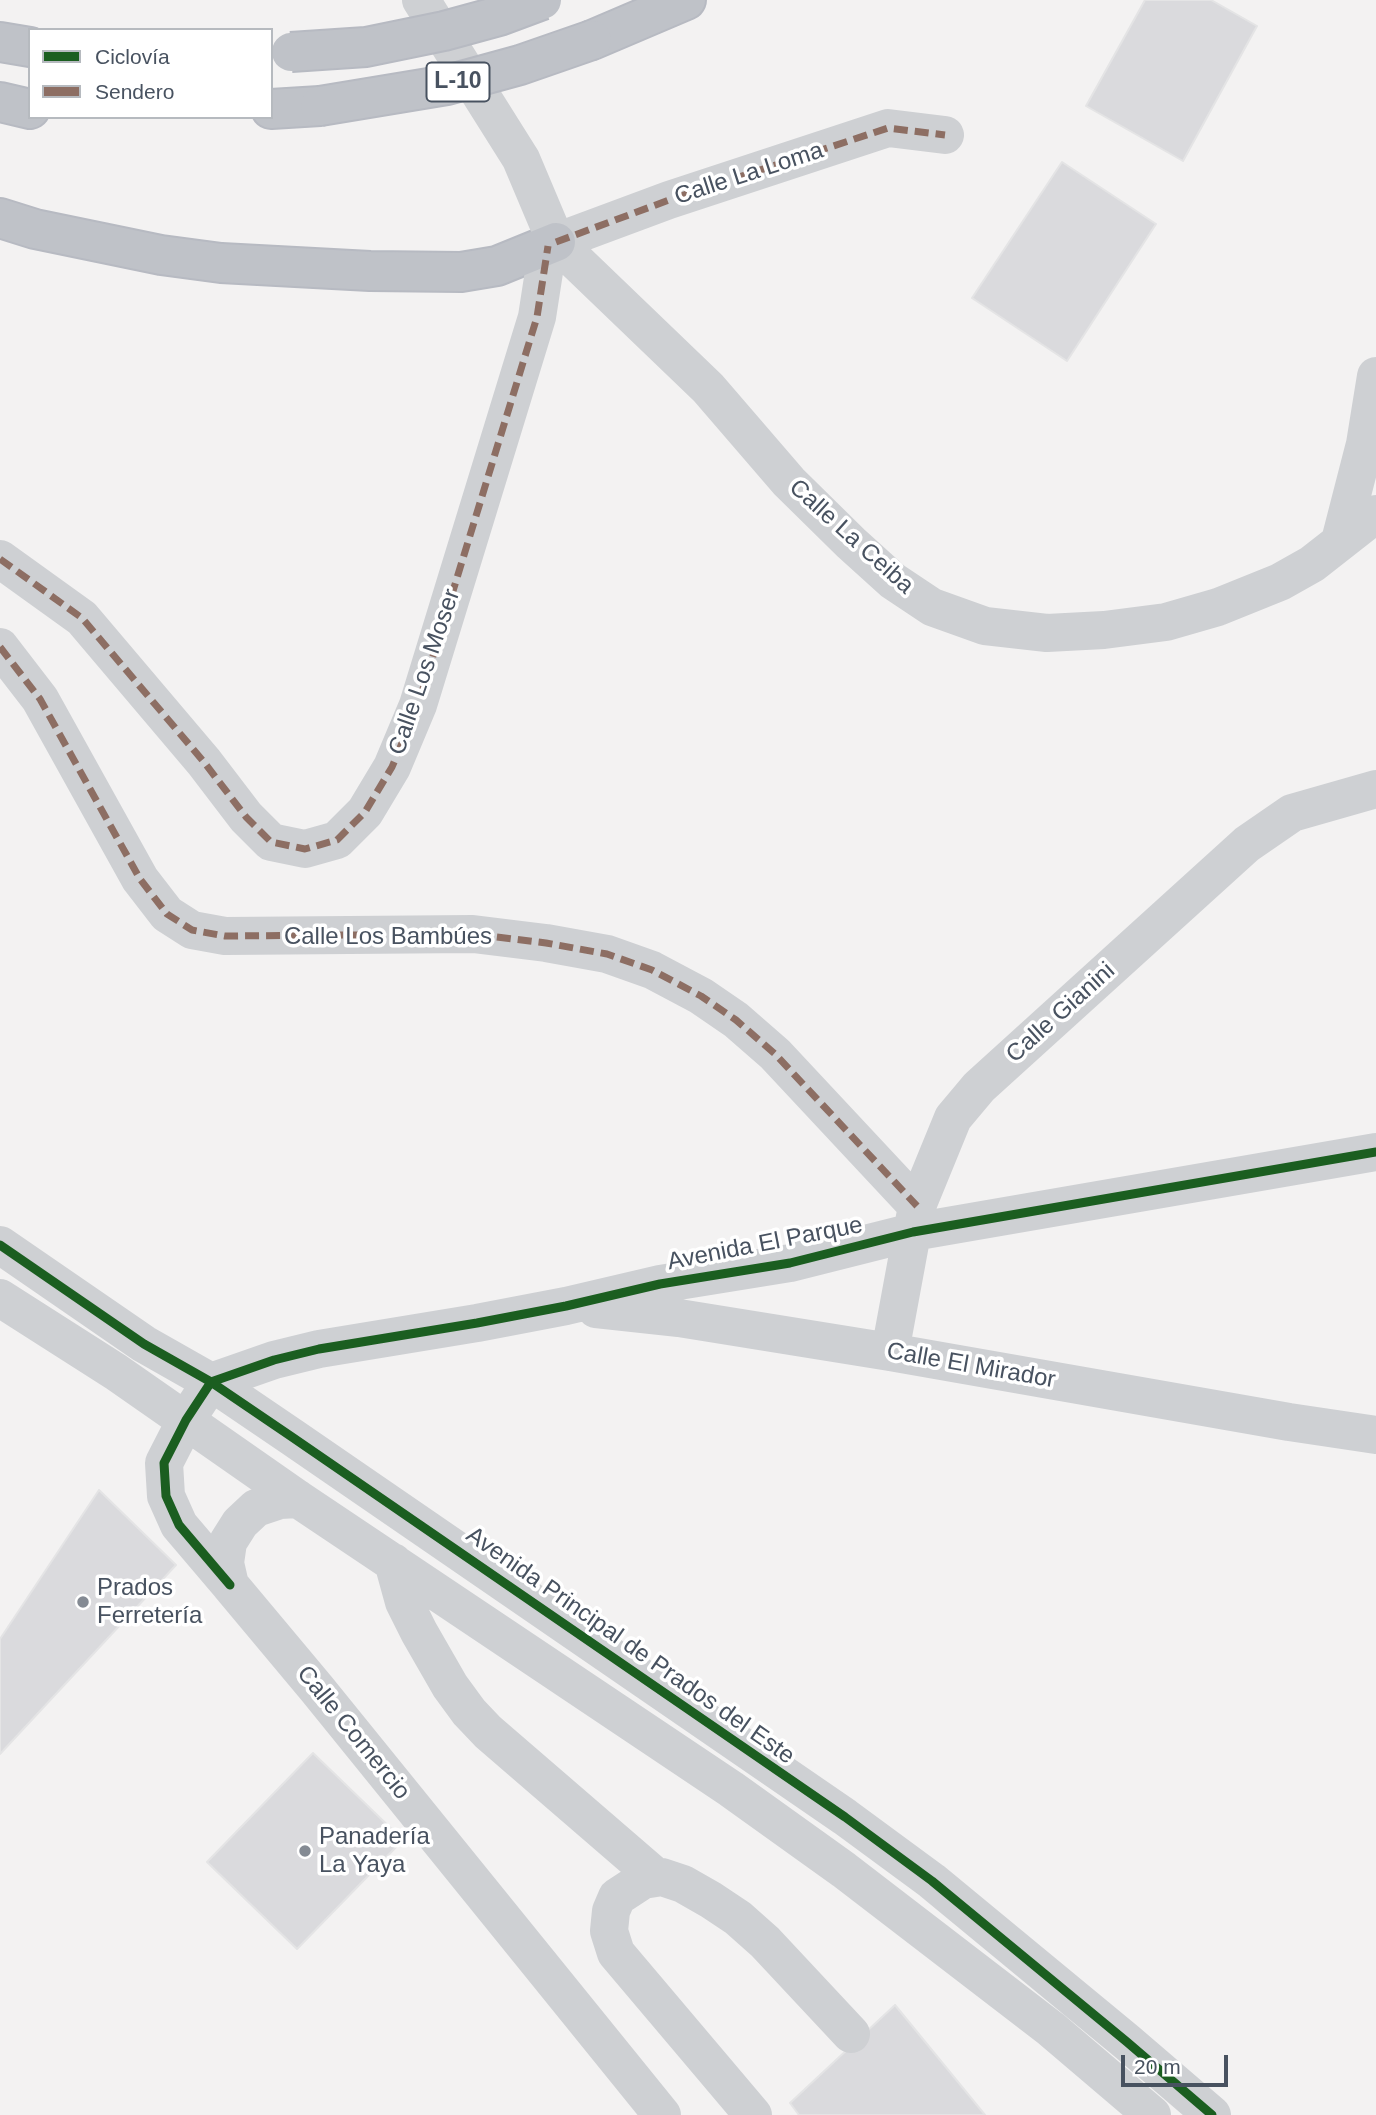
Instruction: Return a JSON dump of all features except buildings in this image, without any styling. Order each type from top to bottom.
[{"type":"highway","name":"L-10","points":[[273,53],[366,47],[444,31],[499,16],[542,0]]},
{"type":"highway","name":"L-10","points":[[273,109],[320,106],[447,85],[520,65],[592,40],[686,0]]},
{"type":"highway","points":[[0,41],[28,47]]},
{"type":"highway","points":[[0,102],[28,109]]},
{"type":"highway","points":[[0,121],[28,115]]},
{"type":"highway","points":[[0,218],[35,229],[161,255],[221,263],[370,271],[473,270],[497,266],[552,244]]},
{"type":"street","points":[[421,0],[521,159],[552,244]]},
{"type":"street","name":"Calle La Loma","points":[[552,244],[669,200],[888,128],[945,135]]},
{"type":"street","name":"Calle La Ceiba","points":[[552,244],[708,388],[789,482],[893,581],[932,607],[985,626],[1047,633],[1104,630],[1166,622],[1227,604],[1280,582],[1312,564],[1376,514]]},
{"type":"street","name":"Calle Los Moser","points":[[0,559],[82,618],[204,761],[246,817],[271,842],[304,849],[337,840],[365,811],[392,767],[418,705],[537,317],[552,244]]},
{"type":"street","points":[[1340,541],[1365,444],[1376,376]]},
{"type":"street","name":"Calle Los Bambúes","points":[[0,647],[40,699],[140,879],[167,914],[192,930],[225,936],[474,934],[607,954],[652,970],[701,996],[746,1028],[775,1054],[915,1219]]},
{"type":"street","name":"Calle Gianini","points":[[890,1352],[915,1219],[953,1118],[990,1077],[1248,844],[1292,813],[1376,789]]},
{"type":"street","name":"Avenida El Parque","points":[[211,1382],[274,1360],[319,1349],[566,1306],[660,1284],[790,1263],[915,1219],[1376,1152]]},
{"type":"street","name":"Avenida Principal de Prados del Este","points":[[0,1245],[144,1344],[211,1382],[845,1817],[932,1881],[1212,2115]]},
{"type":"street","points":[[0,1298],[116,1372],[298,1499],[664,1743],[844,1870],[1051,2029],[1153,2115]]},
{"type":"street","name":"Calle El Mirador","points":[[566,1306],[679,1318],[1376,1435]]},
{"type":"street","points":[[186,1420],[211,1382]]},
{"type":"street","name":"Calle Comercio","points":[[186,1420],[164,1463],[166,1496],[179,1525],[326,1699],[662,2115]]},
{"type":"street","points":[[230,1585],[225,1563],[228,1542],[240,1523],[256,1508],[280,1500],[298,1499]]},
{"type":"street","points":[[393,1562],[404,1602],[450,1686],[496,1739],[656,1877],[683,1884],[738,1918],[765,1942],[851,2035]]},
{"type":"street","points":[[656,1877],[643,1880],[617,1897],[611,1911],[609,1931],[616,1953],[753,2115]]},
{"type":"marked path","points":[[556,242],[669,200],[888,128],[945,135]]},
{"type":"marked path","points":[[0,559],[82,618],[204,762],[246,817],[271,842],[305,849],[337,840],[365,812],[392,767],[418,705],[537,317],[548,246]]},
{"type":"marked path","points":[[0,647],[40,699],[140,879],[167,914],[192,930],[225,936],[473,934],[607,954],[652,970],[701,996],[736,1020],[775,1054],[917,1206]]},
{"type":"cycle path","points":[[230,1585],[179,1525],[166,1496],[164,1463],[186,1420],[211,1382],[274,1360],[319,1349],[477,1323],[660,1284],[790,1263],[913,1232],[1376,1152]]},
{"type":"cycle path","points":[[0,1245],[144,1344],[211,1382],[845,1817],[932,1881],[1212,2115]]},
{"type":"place","name":"Prados Ferretería","points":[[83,1602]]},
{"type":"place","name":"Panadería La Yaya","points":[[305,1851]]}]
